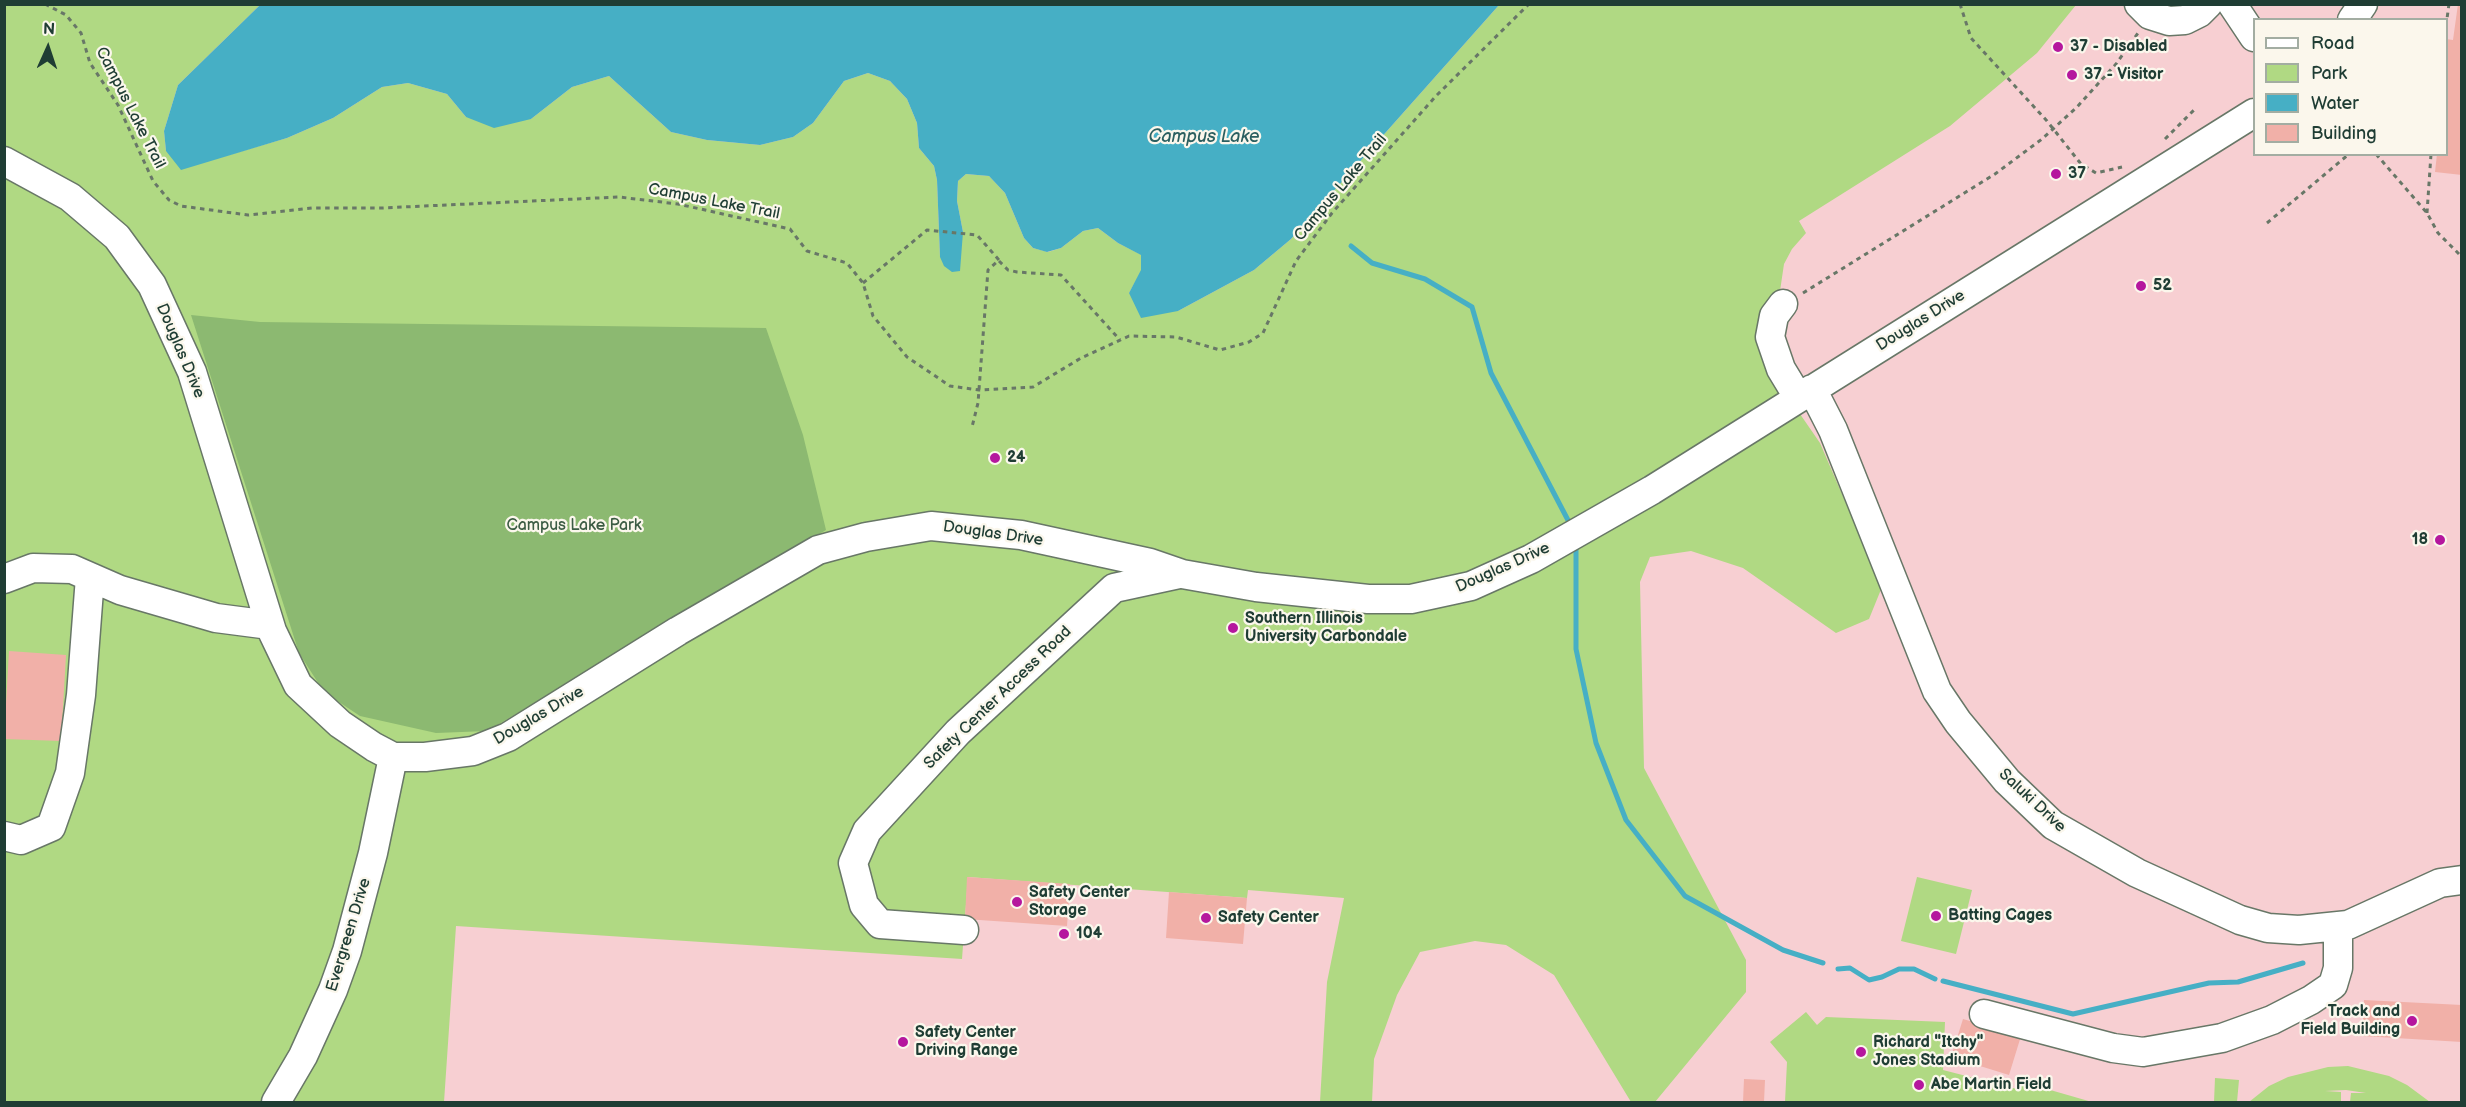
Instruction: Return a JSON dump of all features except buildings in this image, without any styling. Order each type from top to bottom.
[{"type":"street","points":[[2140,16],[2150,15],[2169,21],[2185,20],[2199,13],[2208,4]]},
{"type":"street","points":[[2232,4],[2253,36]]},
{"type":"street","points":[[2353,18],[2363,4]]},
{"type":"street","name":"Douglas Drive","points":[[4,161],[70,197],[117,237],[152,285],[192,372],[270,625],[298,685],[340,724],[393,757],[425,757],[472,751],[508,737],[678,631],[818,550],[843,542],[931,526],[1021,535],[1150,563],[1182,574],[1256,587],[1368,599],[1411,599],[1471,586],[1531,559],[1642,496],[2253,114]]},
{"type":"street","name":"Saluki Drive","points":[[1783,304],[1774,316],[1770,337],[1781,369],[1805,393],[1833,430],[1937,690],[1958,722],[2007,781],[2053,825],[2137,873],[2197,902],[2240,920],[2268,928],[2299,930],[2337,927],[2384,910],[2440,883],[2462,880]]},
{"type":"street","points":[[4,579],[33,568],[72,569],[120,590],[216,618],[270,625]]},
{"type":"street","name":"Safety Center Access Road","points":[[964,930],[880,924],[864,905],[853,863],[867,831],[958,732],[1114,588],[1182,574]]},
{"type":"street","points":[[4,836],[21,840],[51,827],[69,773],[81,695],[90,577]]},
{"type":"street","name":"Evergreen Drive","points":[[276,1102],[303,1056],[333,990],[347,951],[369,873],[393,757]]},
{"type":"street","points":[[1984,1014],[2113,1048],[2143,1052],[2222,1038],[2272,1020],[2312,1000],[2332,985],[2338,968],[2337,927]]},
{"type":"path","name":"Campus Lake Trail","points":[[45,4],[66,15],[81,33],[90,63],[118,105],[153,181],[169,200],[181,206],[248,215],[312,208],[381,208],[619,197],[678,204],[790,228],[807,251],[847,263],[863,283],[873,316],[907,357],[950,386],[979,390],[1033,387],[1081,358],[1129,336],[1176,337],[1220,350],[1249,342],[1263,333],[1296,261],[1332,213],[1436,96],[1529,4]]},
{"type":"path","points":[[1960,4],[1971,38],[2081,164],[2096,173],[2129,163]]},
{"type":"path","points":[[1783,304],[1995,174],[2052,130],[2116,64],[2140,16]]},
{"type":"path","points":[[2162,142],[2196,109]]},
{"type":"path","points":[[2267,223],[2347,156]]},
{"type":"path","points":[[2378,156],[2427,213],[2438,233],[2462,257]]},
{"type":"path","points":[[2427,213],[2432,156]]},
{"type":"path","points":[[863,283],[927,230],[977,235],[1008,270],[1061,276],[1120,340]]},
{"type":"path","points":[[972,427],[979,390],[988,270],[999,260]]},
{"type":"shaded area","name":"Southern Illinois University Carbondale","points":[[5,5],[2461,5],[2461,1102],[5,1102]]},
{"type":"green space","name":"Campus Lake Park","points":[[5,5],[260,5],[178,85],[164,131],[166,151],[208,161],[287,138],[333,118],[382,87],[408,83],[447,94],[466,117],[531,119],[572,87],[609,76],[671,132],[707,140],[760,145],[793,137],[813,123],[844,81],[868,73],[890,81],[907,99],[917,123],[919,148],[934,166],[937,180],[940,257],[963,232],[957,201],[958,181],[966,174],[989,176],[1005,193],[1024,238],[1033,248],[1048,252],[1061,248],[1083,231],[1098,228],[1118,243],[1142,255],[1142,270],[1129,293],[1178,311],[1254,270],[1291,239],[1499,5],[2076,5],[2037,53],[1950,126],[1799,221],[1806,233],[1792,249],[1784,264],[1780,291],[1780,385],[1820,443],[1882,587],[1869,619],[1836,633],[1743,568],[1691,551],[1650,557],[1640,582],[1644,768],[1746,960],[1746,992],[1655,1102],[1631,1102],[1554,975],[1506,945],[1475,941],[1420,952],[1397,995],[1374,1059],[1372,1102],[1320,1102],[1327,982],[1344,898],[1248,890],[1247,898],[968,877],[962,959],[456,926],[444,1102],[5,1102]]},
{"type":"green space","points":[[191,315],[260,322],[766,328],[803,435],[826,530],[487,731],[436,733],[360,716],[324,692],[299,653]]},
{"type":"green space","name":"Batting Cages","points":[[1917,877],[1972,890],[1956,954],[1901,941]]},
{"type":"green space","name":"Richard \"Itchy\" Jones Stadium","points":[[1806,1012],[1817,1025],[1826,1017],[1945,1022],[1943,1070],[2017,1089],[2019,1081],[2092,1102],[1785,1102],[1787,1062],[1770,1042]]},
{"type":"green space","points":[[2348,1066],[2389,1076],[2407,1085],[2430,1102],[2350,1102],[2351,1093],[2366,1093],[2346,1090],[2325,1091],[2341,1092],[2341,1102],[2249,1102],[2269,1086],[2288,1077],[2328,1067]]},
{"type":"green space","points":[[2215,1078],[2239,1080],[2237,1102],[2214,1102]]},
{"type":"water","name":"Campus Lake","points":[[260,5],[1499,5],[1291,239],[1254,270],[1178,311],[1141,318],[1129,293],[1141,270],[1141,255],[1118,243],[1098,228],[1083,231],[1061,248],[1047,252],[1033,248],[1024,238],[1005,193],[989,176],[966,174],[958,181],[957,201],[963,232],[960,271],[952,272],[944,266],[940,257],[937,180],[934,166],[919,148],[917,123],[907,99],[890,81],[868,73],[844,81],[813,123],[793,137],[760,145],[707,140],[671,132],[609,76],[572,87],[531,119],[494,128],[466,117],[447,94],[408,83],[382,87],[333,118],[287,138],[181,170],[166,151],[164,131],[178,85]]},
{"type":"waterway","points":[[1351,246],[1372,263],[1425,279],[1472,307],[1491,373],[1570,524]]},
{"type":"waterway","points":[[1576,547],[1576,649],[1596,743],[1626,820],[1685,896],[1783,950],[1823,963]]},
{"type":"waterway","points":[[1943,981],[2073,1014],[2209,983],[2238,982],[2303,963]]},
{"type":"waterway","points":[[1838,969],[1850,968],[1869,980],[1899,969],[1914,969],[1935,979]]},
{"type":"place","name":"37 - Disabled","points":[[2058,47]]},
{"type":"place","name":"37 - Visitor","points":[[2072,75]]},
{"type":"place","name":"37","points":[[2056,174]]},
{"type":"place","name":"52","points":[[2141,286]]},
{"type":"place","name":"24","points":[[995,458]]},
{"type":"place","name":"18","points":[[2440,540]]},
{"type":"place","name":"Southern Illinois University Carbondale","points":[[1233,628]]},
{"type":"place","name":"Safety Center Storage","points":[[1017,902]]},
{"type":"place","name":"Batting Cages","points":[[1936,916]]},
{"type":"place","name":"Safety Center","points":[[1206,918]]},
{"type":"place","name":"104","points":[[1064,934]]},
{"type":"place","name":"Track and Field Building","points":[[2412,1021]]},
{"type":"place","name":"Safety Center Driving Range","points":[[903,1042]]},
{"type":"place","name":"Richard \"Itchy\" Jones Stadium","points":[[1861,1052]]},
{"type":"place","name":"Abe Martin Field","points":[[1919,1085]]}]
